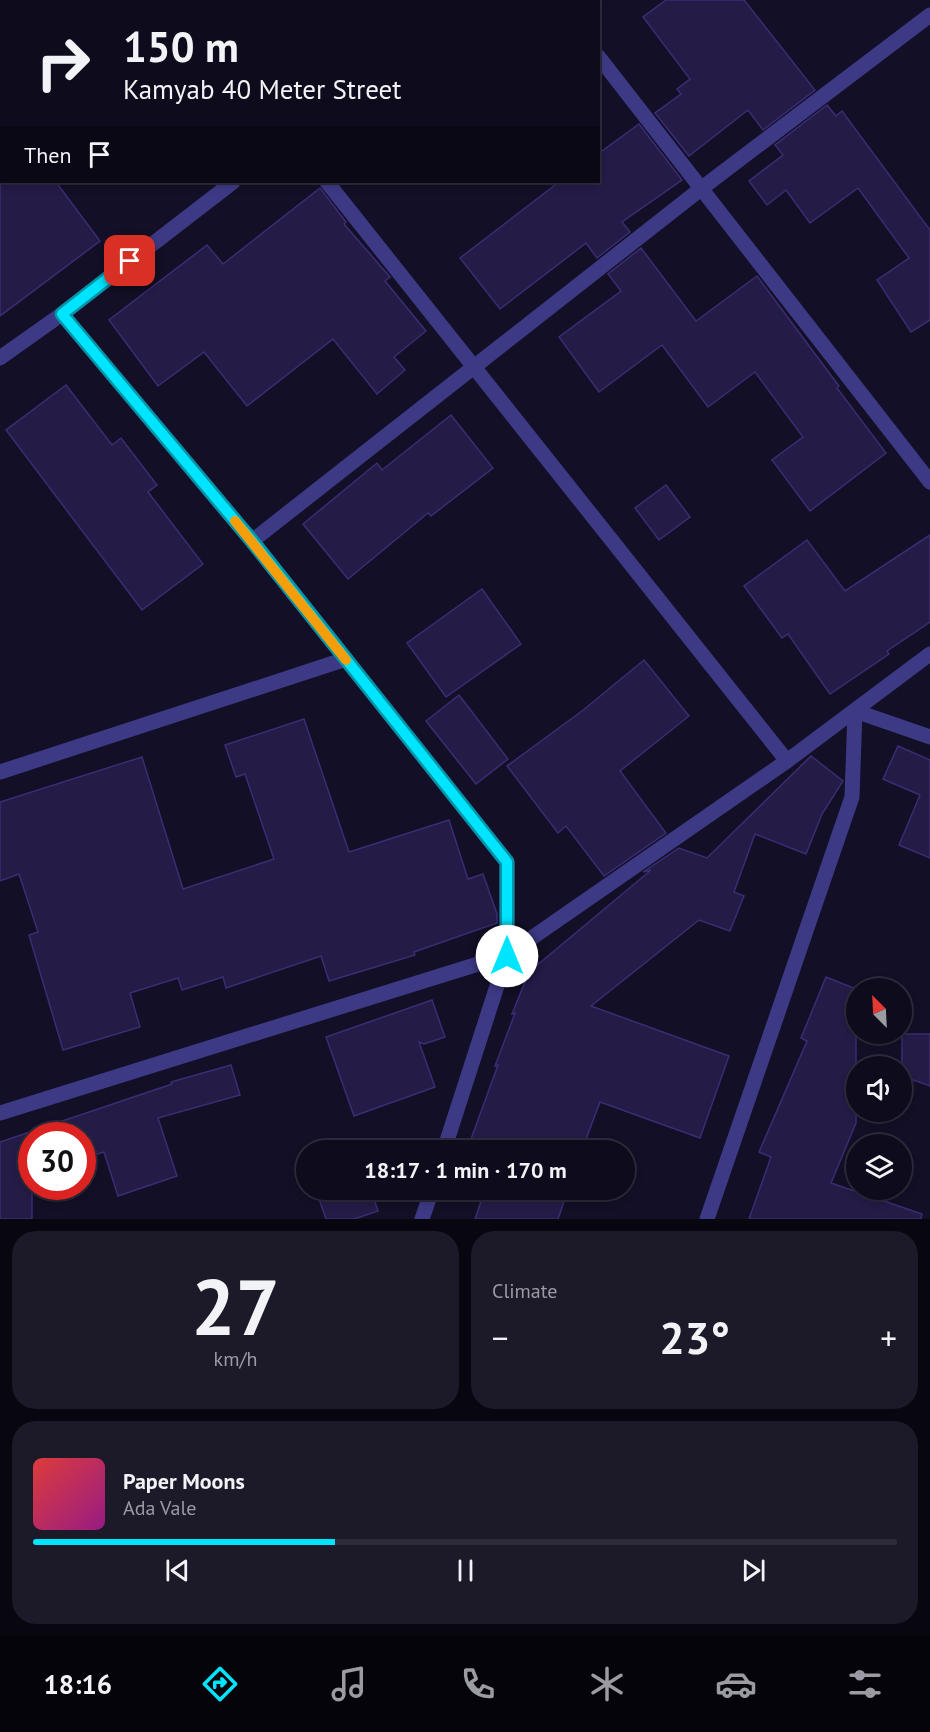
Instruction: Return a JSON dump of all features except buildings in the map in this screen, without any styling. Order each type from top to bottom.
[{"type":"street","points":[[252,541],[702,188],[930,15]]},
{"type":"street","points":[[600,59],[930,482]]},
{"type":"street","points":[[0,358],[62,314],[232,183]]},
{"type":"street","points":[[328,183],[787,761]]},
{"type":"street","points":[[62,314],[252,541],[507,862],[507,956],[447,1140]]},
{"type":"street","points":[[0,1113],[507,956],[787,761],[930,654]]},
{"type":"street","points":[[0,772],[346,659]]},
{"type":"street","points":[[855,711],[930,737]]},
{"type":"street","points":[[707,1219],[852,797],[855,711]]},
{"type":"street","points":[[422,1219],[429,1200]]},
{"type":"slow traffic","points":[[235,521],[346,660]]},
{"type":"route","points":[[130,261],[62,314],[252,541],[507,862],[507,956]]}]
